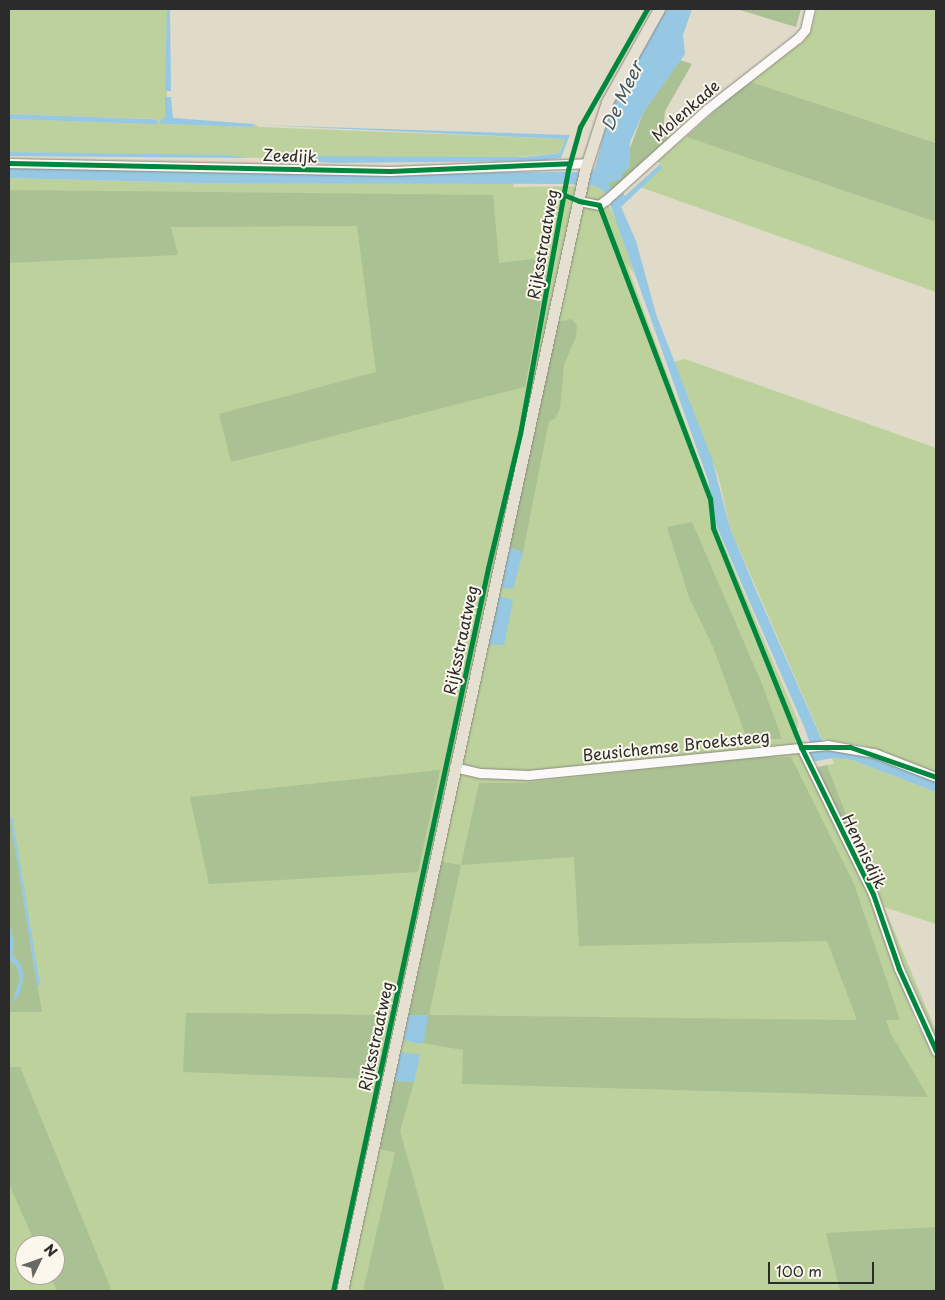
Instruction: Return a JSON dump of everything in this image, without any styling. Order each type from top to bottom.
[{"type":"main road","name":"Rijksstraatweg","points":[[342,1291],[454,767],[579,201],[585,166],[607,102],[659,9]]},
{"type":"street","name":"Molenkade","points":[[579,201],[599,205],[606,200],[707,109],[798,38],[805,30],[810,9]]},
{"type":"street","name":"Zeedijk","points":[[9,164],[390,171],[585,166]]},
{"type":"street","name":"Beusichemse Broeksteeg","points":[[454,767],[481,773],[528,775],[827,744],[874,753],[936,776]]},
{"type":"street","name":"Hennisdijk","points":[[804,746],[873,894],[899,969],[936,1051]]},
{"type":"green space","points":[[9,9],[167,9],[167,97],[165,119],[161,124],[253,127],[254,124],[260,127],[565,139],[560,153],[502,158],[263,158],[9,152],[9,119],[156,124],[156,119],[9,114]]},
{"type":"green space","points":[[737,9],[801,9],[796,27]]},
{"type":"green space","points":[[817,9],[936,9],[936,143],[748,81],[805,40],[812,28]]},
{"type":"green space","points":[[680,60],[692,64],[665,111],[664,122],[671,136],[612,191],[608,183],[620,175],[643,113]]},
{"type":"green space","points":[[748,81],[936,143],[936,222],[686,137]]},
{"type":"green space","points":[[686,137],[936,222],[936,292],[640,187],[663,167],[658,161]]},
{"type":"green space","points":[[9,178],[203,183],[513,183],[514,187],[596,186],[607,194],[604,196],[625,238],[634,275],[627,263],[631,276],[711,494],[716,527],[798,721],[795,741],[868,894],[916,1023],[936,1057],[936,1291],[9,1291]]},
{"type":"green space","points":[[9,190],[493,195],[499,263],[542,258],[546,275],[525,387],[231,462],[219,414],[376,372],[357,226],[171,227],[178,255],[9,263]]},
{"type":"green space","points":[[572,319],[577,326],[576,336],[564,365],[560,408],[555,419],[549,421],[523,552],[509,547],[557,322]]},
{"type":"green space","points":[[685,359],[936,448],[936,773],[862,745],[822,739],[730,528],[719,479],[674,362]]},
{"type":"green space","points":[[692,522],[762,684],[782,739],[747,739],[713,647],[689,597],[667,527]]},
{"type":"green space","points":[[791,757],[854,884],[900,1020],[886,1020],[891,1034],[928,1097],[462,1084],[463,1050],[422,1043],[428,1015],[409,1015],[442,862],[461,865],[479,783],[524,783],[756,758]],"holes":[[[574,857],[579,946],[827,941],[857,1020],[429,1015],[461,865]]]},
{"type":"green space","points":[[832,758],[852,760],[936,792],[936,924],[884,907],[936,1031],[936,1040],[921,1016],[851,846],[844,809],[827,765],[834,764]]},
{"type":"green space","points":[[827,765],[856,840],[851,846],[814,768]]},
{"type":"green space","points":[[440,770],[418,872],[209,884],[190,797]]},
{"type":"green space","points":[[10,817],[42,1012],[9,1012],[9,960],[16,965],[20,979],[14,1001],[23,981],[20,963],[12,955],[14,943],[9,923]]},
{"type":"green space","points":[[186,1013],[387,1015],[373,1079],[183,1072]]},
{"type":"green space","points":[[9,1067],[20,1067],[112,1291],[57,1291],[54,1285],[65,1285],[65,1235],[32,1235],[9,1184]]},
{"type":"green space","points":[[394,1081],[414,1082],[400,1131],[445,1291],[363,1291],[395,1152],[380,1149]]},
{"type":"green space","points":[[936,1227],[936,1291],[840,1291],[826,1233]]},
{"type":"water","points":[[167,9],[170,9],[171,91],[165,91]]},
{"type":"water","name":"De Meer","points":[[667,9],[692,9],[683,35],[685,54],[643,113],[630,142],[630,166],[621,175],[622,179],[608,183],[612,191],[607,194],[596,186],[567,184],[203,183],[9,178],[9,168],[338,173],[591,172],[595,168],[609,114],[625,78]]},
{"type":"water","points":[[165,97],[171,97],[173,118],[254,124],[253,127],[161,124],[160,120],[165,118]]},
{"type":"water","points":[[9,114],[157,119],[157,124],[9,119]]},
{"type":"water","points":[[260,125],[570,134],[561,158],[537,161],[334,163],[263,158],[263,156],[523,157],[560,153],[565,139]]},
{"type":"water","points":[[9,152],[225,155],[250,158],[9,156]]},
{"type":"water","points":[[660,164],[663,167],[621,207],[636,241],[656,314],[712,459],[730,528],[755,588],[825,747],[865,755],[936,782],[936,792],[852,760],[833,758],[811,762],[806,752],[812,749],[805,729],[716,525],[708,480],[610,204],[614,196],[616,199],[623,193],[625,196]]},
{"type":"water","points":[[509,547],[523,552],[513,589],[500,588]]},
{"type":"water","points":[[499,596],[513,600],[504,645],[488,644]]},
{"type":"water","points":[[10,817],[15,820],[13,821],[40,985],[37,986]]},
{"type":"water","points":[[9,923],[14,943],[12,955],[20,963],[24,975],[20,993],[12,1004],[20,979],[16,965],[9,960]]},
{"type":"water","points":[[409,1015],[428,1015],[424,1041],[421,1044],[403,1040]]},
{"type":"water","points":[[401,1052],[420,1055],[414,1082],[394,1081]]},
{"type":"cycle path","points":[[333,1291],[488,568],[520,434],[568,170],[580,127],[647,9]]},
{"type":"cycle path","points":[[9,163],[390,171],[570,163]]},
{"type":"cycle path","points":[[562,194],[579,201],[599,205],[710,498],[713,528],[801,747],[873,894],[899,969],[936,1051]]},
{"type":"cycle path","points":[[801,747],[850,747],[936,777]]}]
